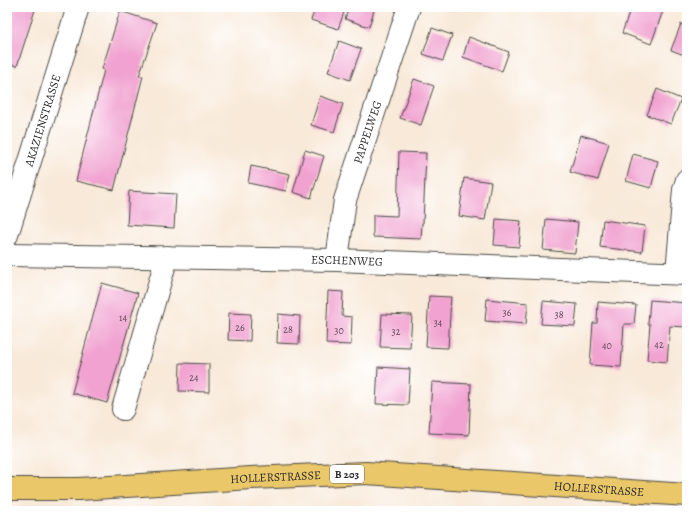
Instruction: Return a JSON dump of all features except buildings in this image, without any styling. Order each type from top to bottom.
[{"type":"main road","name":"HOLLERSTRASSE","points":[[7,489],[79,489],[244,478],[366,473],[687,495]]},
{"type":"street","name":"AKAZIENSTRASSE","points":[[7,235],[78,7]]},
{"type":"street","name":"PAPPELWEG","points":[[337,260],[345,200],[409,7]]},
{"type":"street","points":[[682,273],[684,190],[687,180]]},
{"type":"street","name":"ESCHENWEG","points":[[7,255],[337,260],[682,273]]},
{"type":"street","points":[[123,409],[167,257]]}]
